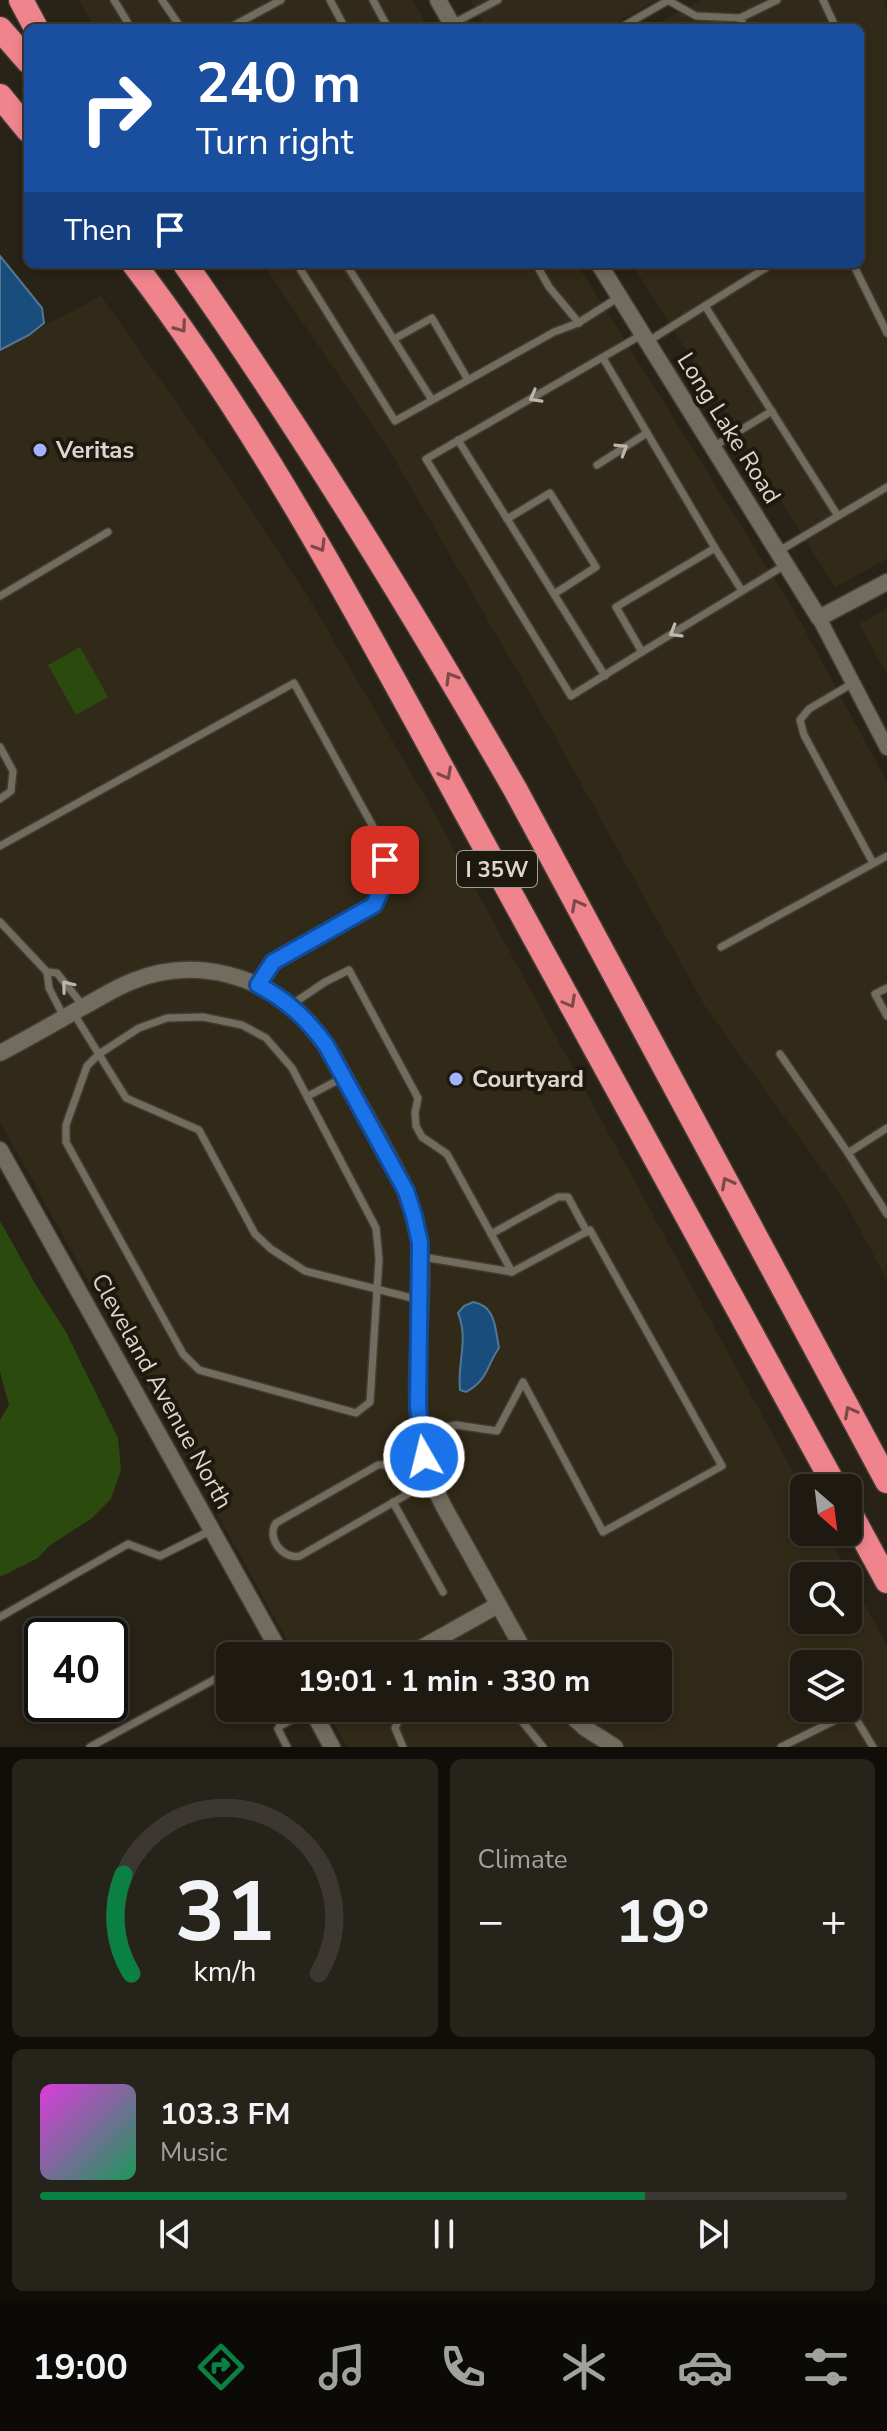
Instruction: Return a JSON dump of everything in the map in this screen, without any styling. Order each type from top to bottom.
[{"type":"highway","points":[[21,0],[34,24]]},
{"type":"highway","points":[[0,29],[24,56]]},
{"type":"highway","points":[[0,96],[24,125]]},
{"type":"highway","points":[[0,117],[24,141]]},
{"type":"highway","name":"I 35W","points":[[137,268],[186,333],[362,620],[828,1474]]},
{"type":"highway","name":"I 35W","points":[[188,268],[333,485],[473,715],[887,1481]]},
{"type":"highway","points":[[862,1535],[887,1581]]},
{"type":"street","points":[[438,0],[452,24]]},
{"type":"street","name":"Long Lake Road","points":[[601,268],[819,618]]},
{"type":"street","points":[[887,582],[819,618],[887,748]]},
{"type":"street","points":[[0,1053],[134,981],[177,971],[202,970],[227,974],[258,985],[291,1005],[311,1025],[326,1045],[406,1191],[414,1216],[420,1257],[420,1432],[431,1480],[519,1642]]},
{"type":"street","name":"Cleveland Avenue North","points":[[0,1150],[274,1642]]},
{"type":"street","points":[[432,1642],[498,1605]]},
{"type":"street","points":[[319,1722],[332,1747]]},
{"type":"street","points":[[578,1722],[615,1747]]},
{"type":"lane","points":[[114,0],[129,24]]},
{"type":"lane","points":[[162,0],[178,24]]},
{"type":"lane","points":[[236,24],[281,0]]},
{"type":"lane","points":[[330,0],[343,24]]},
{"type":"lane","points":[[373,0],[386,24]]},
{"type":"lane","points":[[456,24],[498,0]]},
{"type":"lane","points":[[627,24],[670,0],[696,16],[740,18],[777,0]]},
{"type":"lane","points":[[823,0],[834,24]]},
{"type":"lane","points":[[740,18],[743,24]]},
{"type":"lane","points":[[299,268],[395,421],[554,332],[579,323],[619,297]]},
{"type":"lane","points":[[349,268],[432,400]]},
{"type":"lane","points":[[538,268],[549,287],[579,323]]},
{"type":"lane","points":[[766,268],[705,306],[603,358],[426,459],[571,696],[742,591],[838,516],[887,487]]},
{"type":"lane","points":[[855,268],[887,333]]},
{"type":"lane","points":[[705,306],[838,516]]},
{"type":"lane","points":[[394,339],[432,318],[468,380]]},
{"type":"lane","points":[[603,358],[742,591]]},
{"type":"lane","points":[[713,447],[772,411]]},
{"type":"lane","points":[[597,465],[647,433]]},
{"type":"lane","points":[[458,440],[605,676]]},
{"type":"lane","points":[[507,519],[552,491],[596,567],[554,594]]},
{"type":"lane","points":[[0,596],[108,532]]},
{"type":"lane","points":[[642,652],[616,607],[715,548]]},
{"type":"lane","points":[[0,846],[294,683],[382,843],[387,877],[374,905],[273,962],[258,985]]},
{"type":"lane","points":[[853,683],[809,709],[800,720],[804,735],[873,863]]},
{"type":"lane","points":[[0,747],[13,771],[11,791],[0,799]]},
{"type":"lane","points":[[721,947],[887,856]]},
{"type":"lane","points":[[0,922],[47,972],[49,988],[74,1013]]},
{"type":"lane","points":[[291,1005],[349,970],[418,1098],[416,1126],[422,1137],[447,1154],[512,1272]]},
{"type":"lane","points":[[47,972],[57,973],[74,1013],[126,1098],[199,1130],[255,1234],[271,1249],[305,1271],[420,1300]]},
{"type":"lane","points":[[887,988],[875,994],[887,1016]]},
{"type":"lane","points":[[203,1017],[242,1025],[266,1038],[292,1068],[376,1228],[378,1290],[370,1402],[356,1413],[199,1370],[183,1354],[66,1142],[66,1125],[87,1066],[99,1054],[139,1028],[167,1018],[203,1017]]},
{"type":"lane","points":[[780,1054],[887,1214]]},
{"type":"lane","points":[[308,1096],[344,1077]]},
{"type":"lane","points":[[848,1153],[887,1128]]},
{"type":"lane","points":[[491,1234],[558,1197],[568,1197],[572,1201],[587,1232]]},
{"type":"lane","points":[[420,1257],[512,1272],[590,1230],[722,1466],[603,1532],[523,1382],[497,1431],[456,1425],[420,1432]]},
{"type":"lane","points":[[407,1494],[393,1469],[378,1465],[276,1523],[272,1535],[283,1554],[295,1558],[407,1494],[431,1480]]},
{"type":"lane","points":[[393,1502],[443,1592]]},
{"type":"lane","points":[[0,1617],[128,1544],[160,1556],[212,1530]]},
{"type":"lane","points":[[90,1747],[216,1679]]},
{"type":"lane","points":[[781,1747],[852,1712],[873,1747]]},
{"type":"lane","points":[[285,1722],[278,1729],[287,1747]]},
{"type":"lane","points":[[398,1722],[395,1728],[403,1747]]},
{"type":"lane","points":[[522,1722],[543,1747]]},
{"type":"shaded area","points":[[79,0],[413,0],[426,24],[93,24]]},
{"type":"shaded area","points":[[470,0],[657,0],[613,24],[484,24]]},
{"type":"shaded area","points":[[701,0],[884,0],[887,11],[887,559],[835,587],[635,268],[864,268],[864,24],[656,24]]},
{"type":"shaded area","points":[[266,268],[580,268],[794,610],[887,782],[887,1280],[844,1200],[706,1008],[553,733],[391,453]]},
{"type":"shaded area","points":[[101,296],[232,481],[313,605],[426,798],[794,1474],[790,1474],[790,1546],[833,1546],[842,1562],[790,1562],[790,1634],[862,1634],[862,1599],[887,1646],[887,1747],[347,1747],[333,1722],[672,1722],[672,1642],[288,1642],[0,1122],[0,349]]},
{"type":"shaded area","points":[[887,609],[887,674],[859,624]]},
{"type":"green space","points":[[80,647],[108,697],[76,715],[48,665]]},
{"type":"green space","points":[[0,1221],[66,1332],[118,1438],[121,1470],[111,1499],[91,1519],[49,1546],[38,1558],[0,1577],[0,1420],[9,1405],[0,1372]]},
{"type":"water","points":[[0,256],[42,308],[44,323],[0,350]]},
{"type":"water","points":[[473,1302],[481,1304],[490,1313],[499,1348],[483,1377],[466,1392],[460,1390],[463,1333],[458,1313]]},
{"type":"place","name":"Veritas","points":[[40,450]]},
{"type":"place","name":"Courtyard","points":[[456,1079]]},
{"type":"route","points":[[385,860],[387,877],[374,905],[273,962],[258,985],[291,1005],[326,1045],[406,1191],[420,1243],[418,1407],[424,1457]]}]
